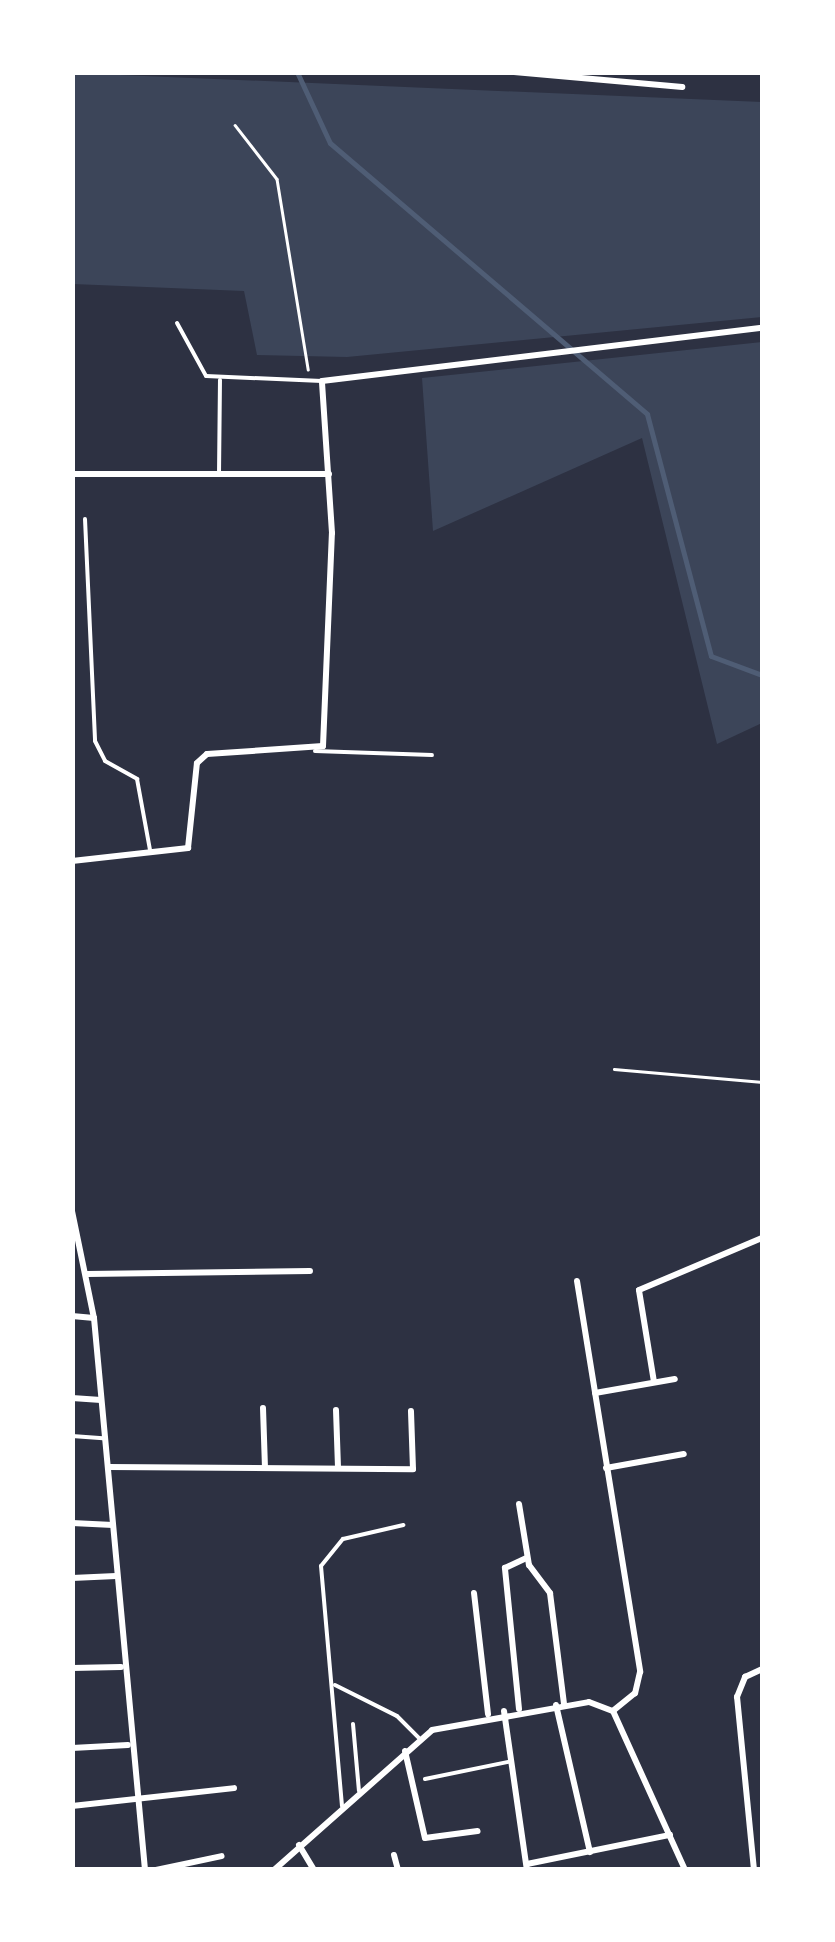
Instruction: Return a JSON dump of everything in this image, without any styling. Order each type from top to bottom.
[{"type":"street","points":[[514,72],[682,87]]},
{"type":"street","points":[[72,860],[150,854],[193,842],[201,758],[315,752],[324,743],[329,474],[322,381],[762,328]]},
{"type":"street","points":[[72,474],[329,474]]},
{"type":"street","points":[[72,1211],[94,1318],[128,1746],[145,1870]]},
{"type":"street","points":[[654,1382],[638,1290],[762,1238]]},
{"type":"street","points":[[87,1274],[310,1271]]},
{"type":"street","points":[[274,1870],[420,1739],[504,1711],[560,1705],[613,1711],[635,1693],[640,1672],[577,1281]]},
{"type":"street","points":[[72,1316],[94,1318]]},
{"type":"street","points":[[594,1393],[675,1378]]},
{"type":"street","points":[[72,1398],[102,1400]]},
{"type":"street","points":[[263,1408],[265,1468]]},
{"type":"street","points":[[336,1410],[338,1468]]},
{"type":"street","points":[[108,1468],[413,1469],[411,1411]]},
{"type":"street","points":[[606,1468],[684,1454]]},
{"type":"street","points":[[519,1504],[526,1558],[550,1593],[560,1705],[590,1852]]},
{"type":"street","points":[[72,1523],[112,1525]]},
{"type":"street","points":[[519,1710],[505,1568],[526,1558]]},
{"type":"street","points":[[72,1578],[116,1576]]},
{"type":"street","points":[[474,1593],[488,1714]]},
{"type":"street","points":[[72,1668],[121,1666]]},
{"type":"street","points":[[754,1870],[736,1698],[746,1677],[762,1668]]},
{"type":"street","points":[[504,1711],[527,1867],[670,1836]]},
{"type":"street","points":[[613,1711],[684,1870]]},
{"type":"street","points":[[72,1748],[128,1746]]},
{"type":"street","points":[[406,1751],[425,1838],[478,1831]]},
{"type":"street","points":[[72,1806],[136,1803],[234,1788]]},
{"type":"street","points":[[298,1846],[314,1870]]},
{"type":"street","points":[[156,1870],[222,1856]]},
{"type":"street","points":[[394,1856],[398,1870]]},
{"type":"lane","points":[[177,323],[199,372],[220,380],[322,381]]},
{"type":"lane","points":[[219,474],[220,380]]},
{"type":"lane","points":[[85,519],[97,752],[137,779],[150,854]]},
{"type":"lane","points":[[315,752],[432,755]]},
{"type":"lane","points":[[72,1436],[105,1438]]},
{"type":"lane","points":[[342,1806],[335,1686],[320,1580],[326,1554],[343,1539],[402,1525]]},
{"type":"lane","points":[[335,1686],[397,1716],[420,1739]]},
{"type":"lane","points":[[353,1724],[359,1791]]},
{"type":"lane","points":[[425,1779],[513,1761]]},
{"type":"path","points":[[235,124],[277,179],[310,381]]},
{"type":"path","points":[[614,1069],[762,1082]]},
{"type":"shaded area","points":[[73,73],[762,102],[762,317],[347,357],[257,355],[244,291],[73,284]]},
{"type":"shaded area","points":[[762,342],[762,723],[717,744],[642,438],[433,531],[422,378]]},
{"type":"waterway","points":[[297,72],[330,143],[647,414],[711,656],[762,675]]}]
